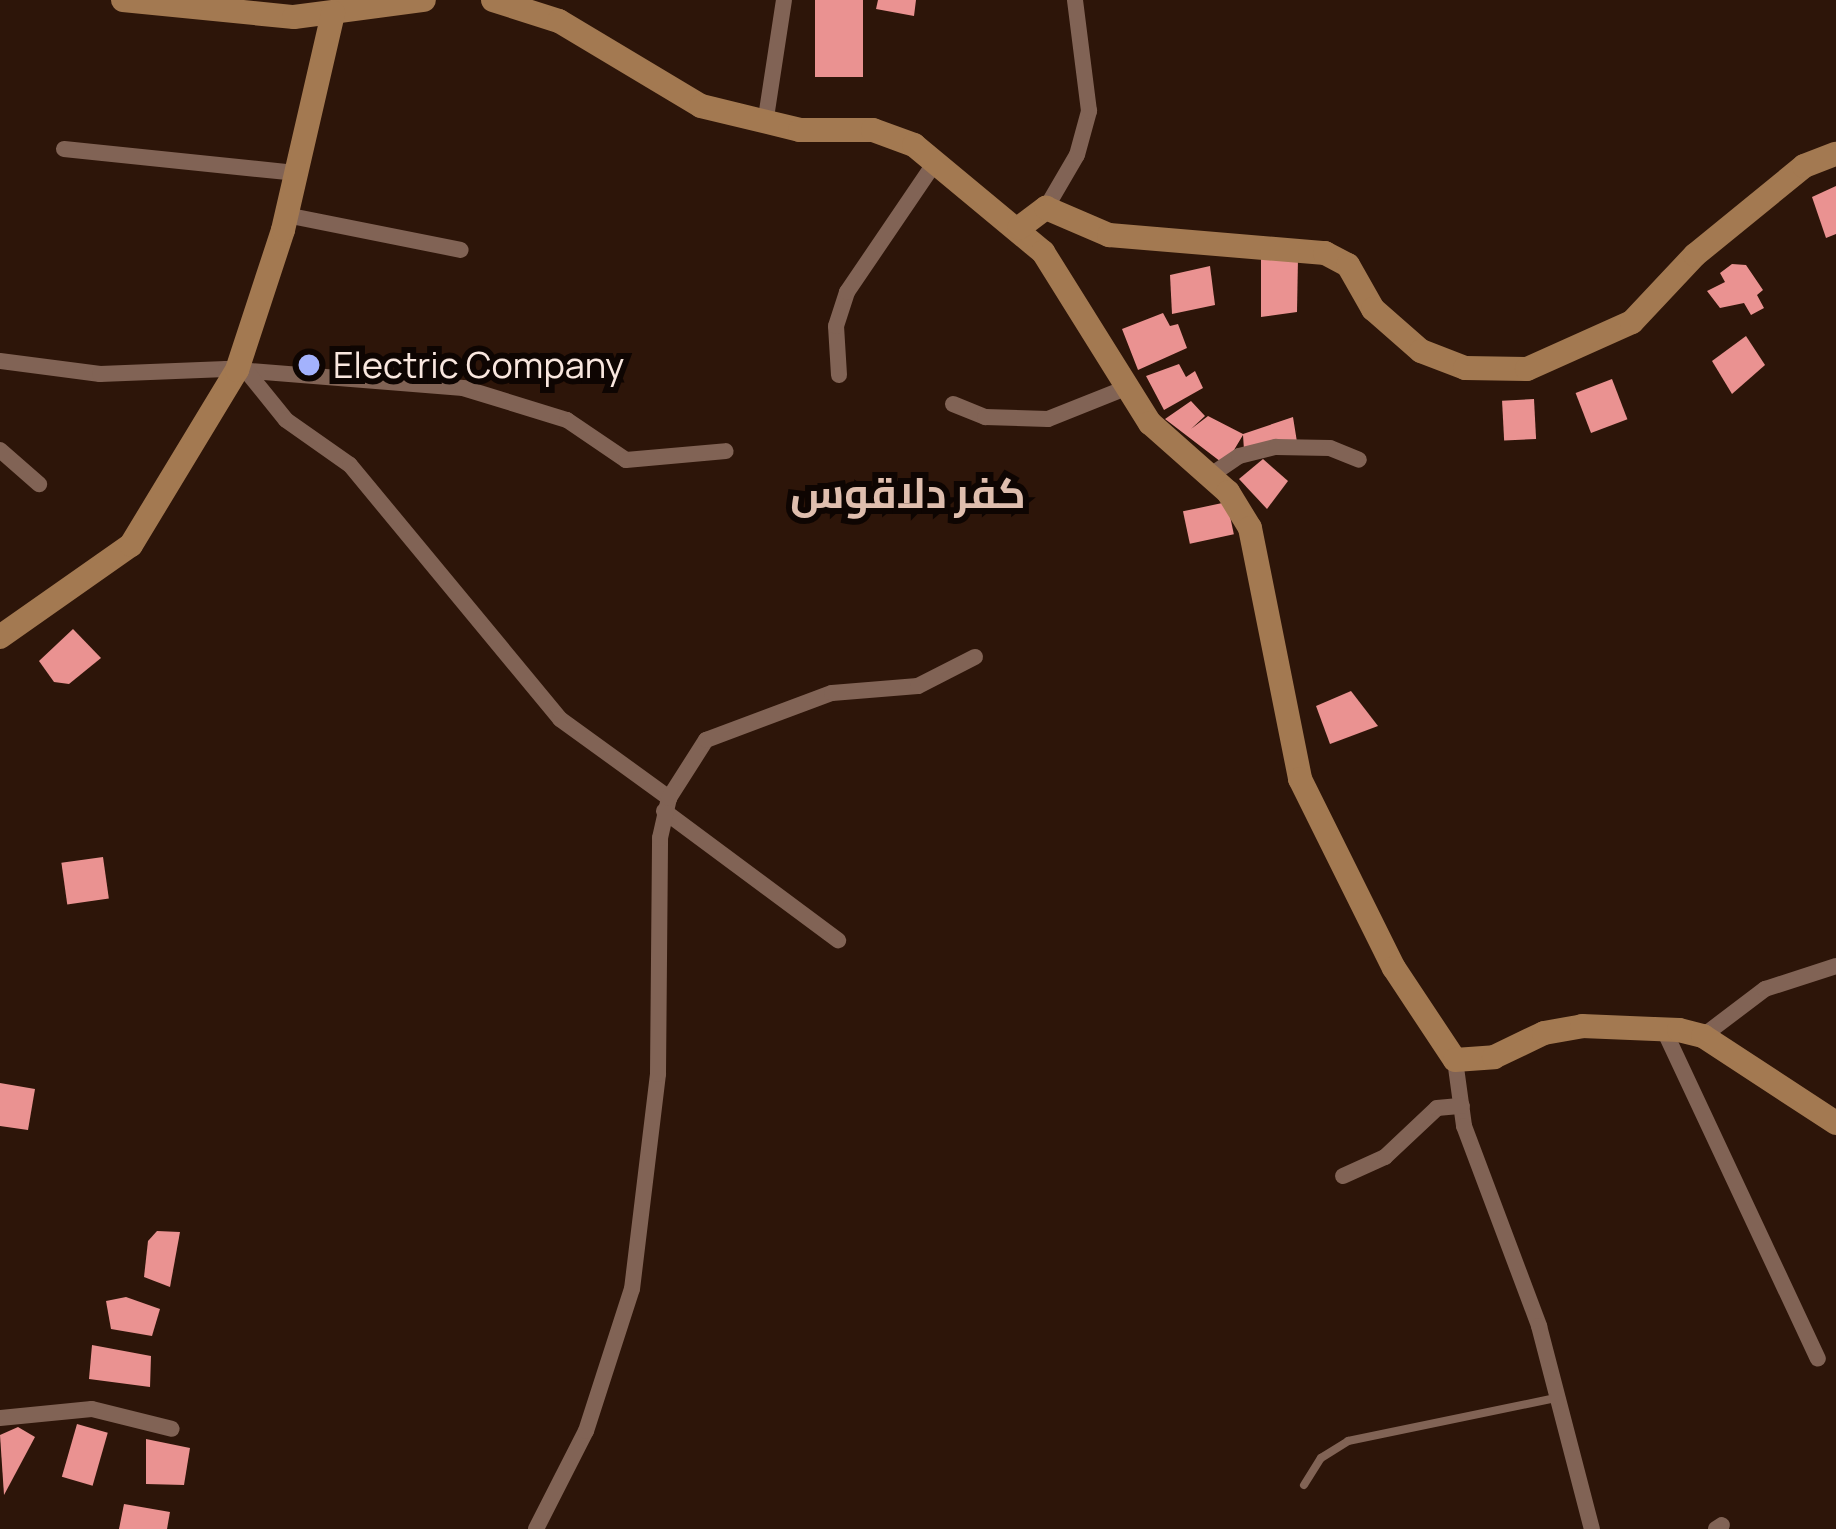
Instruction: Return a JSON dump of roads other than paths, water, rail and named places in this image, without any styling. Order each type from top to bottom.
[{"type":"main road","points":[[123,0],[231,15],[424,0]]},
{"type":"main road","points":[[494,0],[524,3],[578,31],[680,97],[765,124],[873,130],[936,161],[1019,228],[1060,273],[1126,388],[1168,444],[1211,475],[1239,508],[1260,561],[1300,779],[1372,929],[1455,1060],[1495,1057],[1562,1029],[1663,1028],[1703,1036],[1836,1123]]},
{"type":"main road","points":[[0,637],[131,545],[242,372],[298,173],[336,6]]},
{"type":"main road","points":[[1019,228],[1046,208],[1109,235],[1325,254],[1348,265],[1373,309],[1421,351],[1465,368],[1527,369],[1632,322],[1695,255],[1804,166],[1836,154]]},
{"type":"street","points":[[765,124],[784,0]]},
{"type":"street","points":[[1046,208],[1077,155],[1089,111],[1075,0]]},
{"type":"street","points":[[64,149],[298,173]]},
{"type":"street","points":[[839,375],[836,326],[847,292],[936,161]]},
{"type":"street","points":[[286,215],[461,250]]},
{"type":"street","points":[[0,361],[100,374],[242,372],[493,393],[567,420],[626,460],[726,451]]},
{"type":"street","points":[[242,372],[266,401],[350,465],[417,540],[538,696],[838,940]]},
{"type":"street","points":[[953,404],[985,417],[1048,419],[1126,388]]},
{"type":"street","points":[[1211,475],[1248,452],[1276,447],[1330,448],[1359,460]]},
{"type":"street","points":[[0,450],[39,484]]},
{"type":"street","points":[[536,1529],[586,1431],[632,1289],[658,1074],[666,804],[706,740],[832,693],[918,686],[975,657]]},
{"type":"street","points":[[1703,1036],[1765,989],[1836,966]]},
{"type":"street","points":[[1663,1028],[1818,1359]]},
{"type":"street","points":[[1455,1060],[1462,1106],[1558,1398],[1592,1529]]},
{"type":"street","points":[[1343,1176],[1385,1157],[1437,1108],[1462,1106]]},
{"type":"street","points":[[0,1418],[80,1408],[172,1429]]},
{"type":"lane","points":[[1304,1485],[1321,1458],[1348,1442],[1558,1398]]},
{"type":"place","name":"Electric Company","points":[[309,365]]},
{"type":"district","name":"كفر دلاقوس","points":[[908,492]]}]
